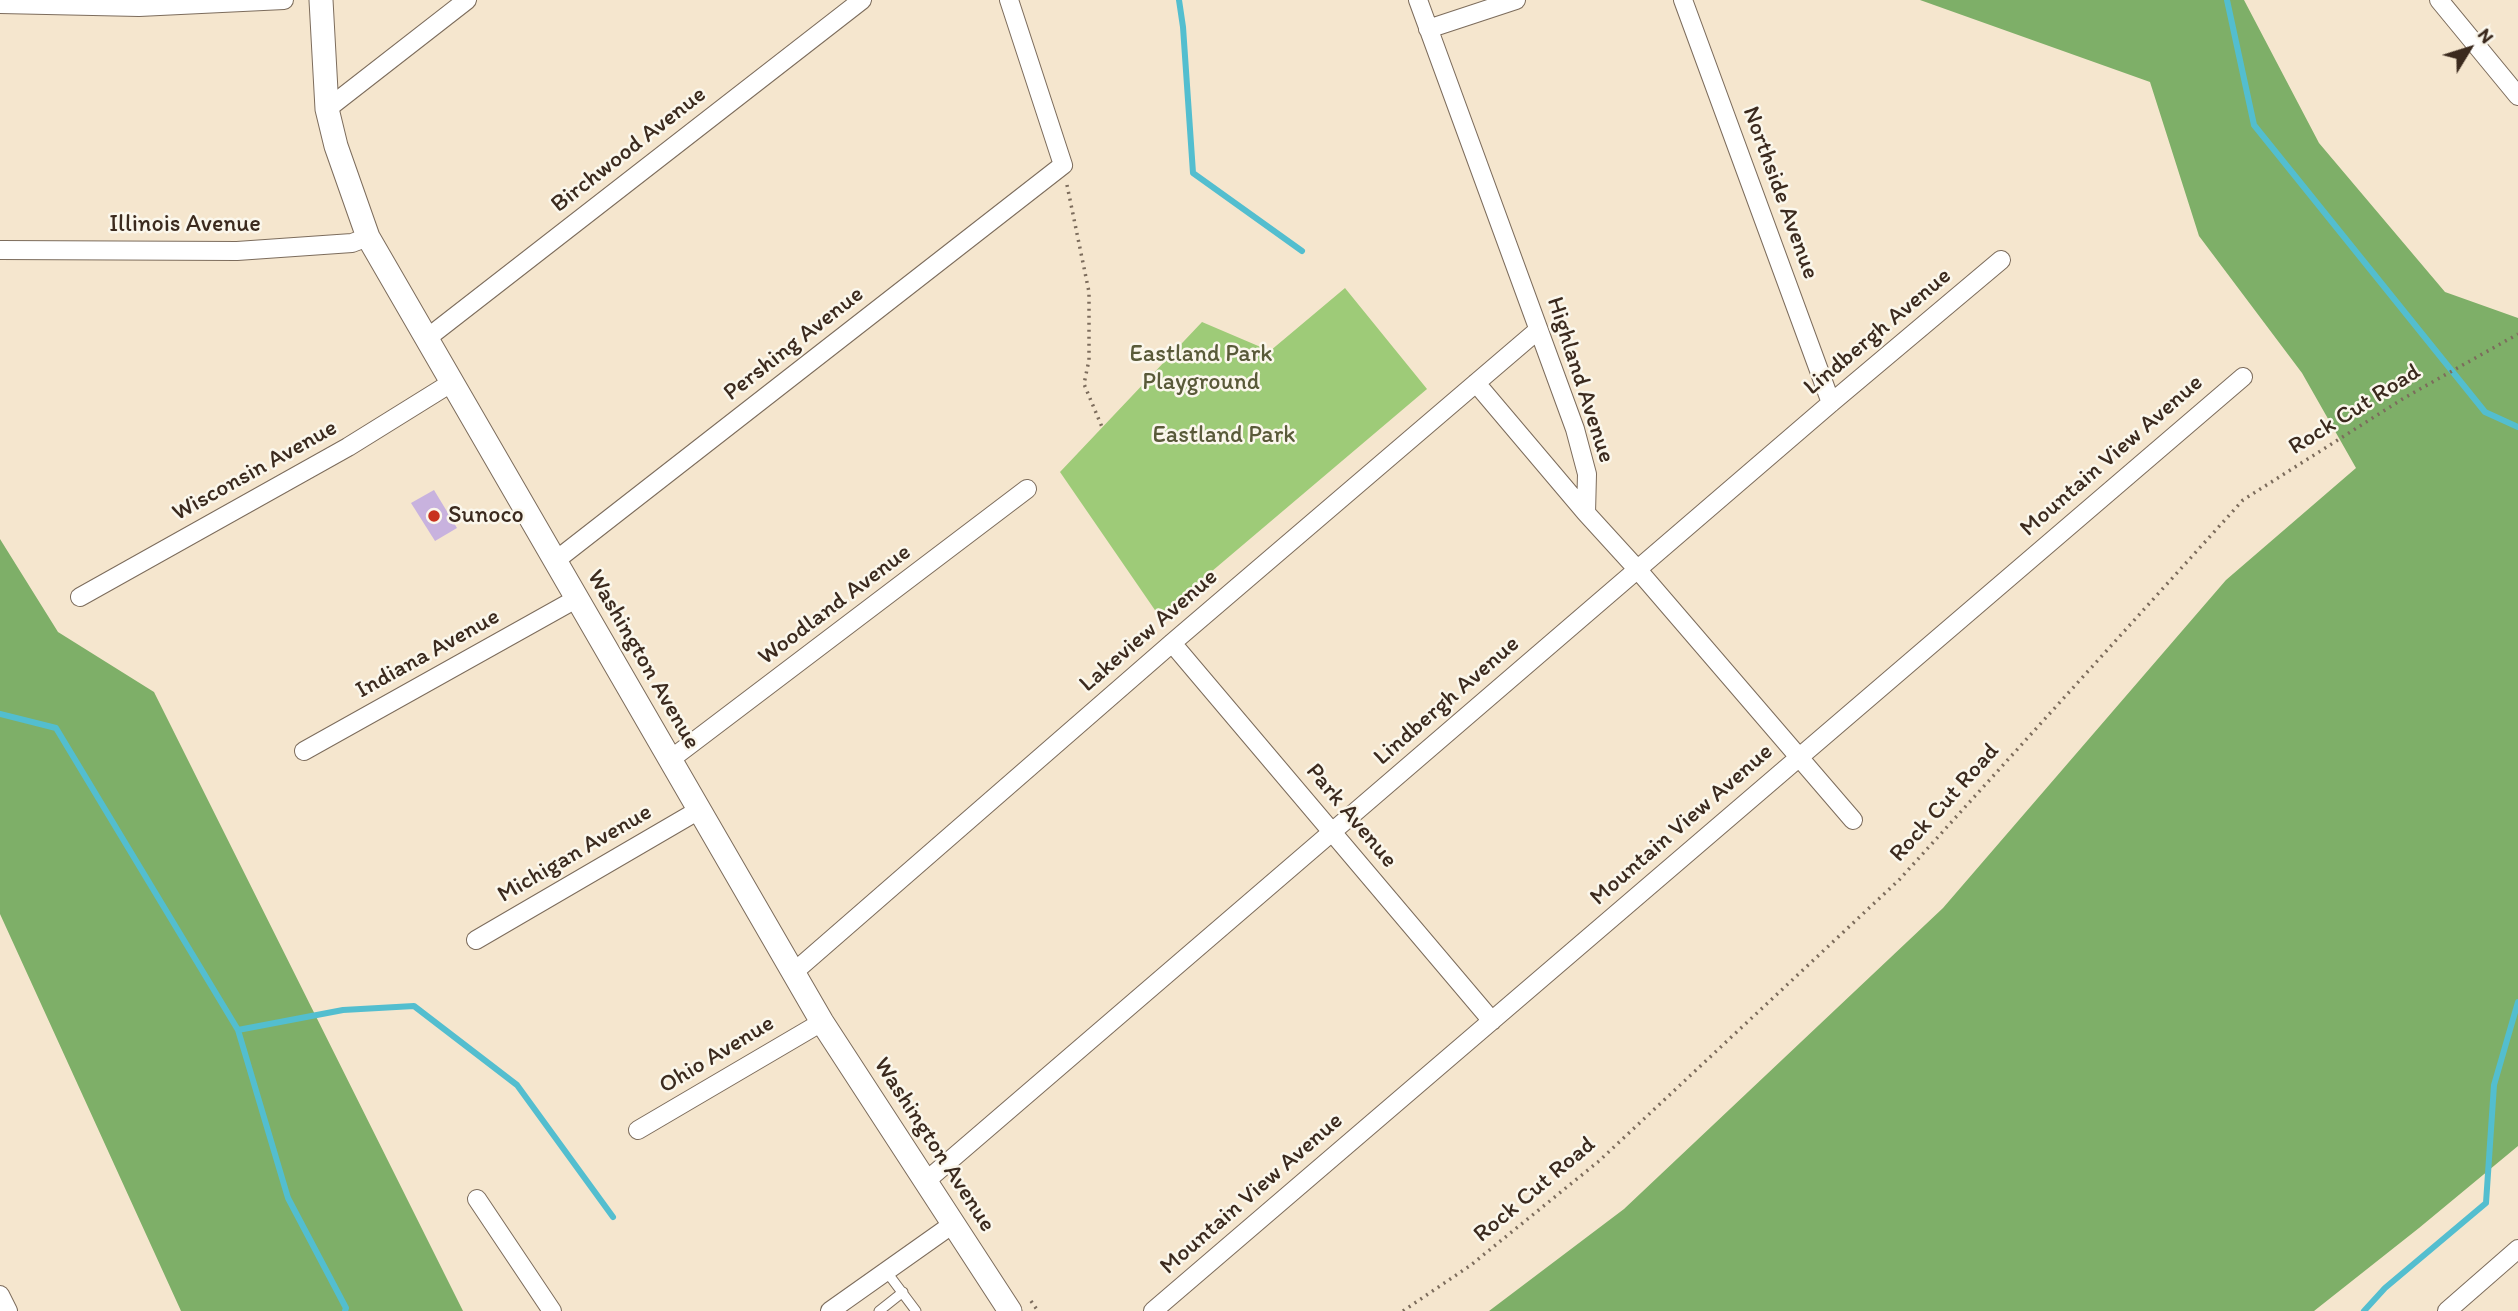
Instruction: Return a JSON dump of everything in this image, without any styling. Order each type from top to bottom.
[{"type":"street","points":[[0,4],[139,7],[284,0]]},
{"type":"street","name":"Washington Avenue","points":[[321,0],[327,109],[336,146],[368,236],[822,1021],[1010,1311]]},
{"type":"street","points":[[327,109],[467,0]]},
{"type":"street","name":"Birchwood Avenue","points":[[426,339],[862,0]]},
{"type":"street","points":[[1009,0],[1063,165]]},
{"type":"street","name":"Highland Avenue","points":[[1418,0],[1575,429],[1587,474],[1586,513]]},
{"type":"street","points":[[1428,29],[1516,0]]},
{"type":"street","name":"Northside Avenue","points":[[1684,0],[1831,403]]},
{"type":"street","points":[[2439,0],[2518,96]]},
{"type":"street","name":"Pershing Avenue","points":[[555,561],[1063,165]]},
{"type":"street","name":"Illinois Avenue","points":[[0,250],[237,251],[352,243],[368,236]]},
{"type":"street","name":"Lindbergh Avenue","points":[[926,1181],[2001,260]]},
{"type":"street","name":"Lakeview Avenue","points":[[794,972],[1172,643],[1538,330]]},
{"type":"street","name":"Mountain View Avenue","points":[[1153,1311],[2243,377]]},
{"type":"street","name":"Wisconsin Avenue","points":[[80,597],[348,447],[452,383]]},
{"type":"street","points":[[1476,383],[1853,820]]},
{"type":"street","name":"Woodland Avenue","points":[[671,759],[1027,489]]},
{"type":"street","name":"Indiana Avenue","points":[[304,751],[576,599]]},
{"type":"street","name":"Park Avenue","points":[[1172,643],[1492,1021]]},
{"type":"street","name":"Michigan Avenue","points":[[476,940],[699,810]]},
{"type":"street","name":"Ohio Avenue","points":[[638,1130],[822,1021]]},
{"type":"street","points":[[477,1199],[552,1311]]},
{"type":"street","points":[[830,1311],[953,1224]]},
{"type":"street","points":[[2447,1311],[2518,1249]]},
{"type":"street","points":[[0,1295],[8,1311]]},
{"type":"lane","points":[[886,1271],[916,1311]]},
{"type":"lane","points":[[880,1311],[903,1292]]},
{"type":"path","points":[[1063,165],[1089,292],[1090,360],[1084,384],[1102,427]]},
{"type":"path","name":"Rock Cut Road","points":[[1403,1311],[1471,1265],[1599,1161],[1899,880],[2243,500],[2404,398],[2518,334]]},
{"type":"green space","points":[[1920,0],[2244,0],[2319,143],[2445,292],[2518,318],[2518,1146],[2314,1311],[1489,1311],[1624,1209],[1943,908],[2226,580],[2356,468],[2302,373],[2199,236],[2150,82]]},
{"type":"green space","name":"Eastland Park","points":[[1345,288],[1427,389],[1159,616],[1060,472],[1202,322],[1270,351]]},
{"type":"green space","points":[[0,539],[58,632],[154,692],[463,1311],[181,1311],[0,914]]},
{"type":"building","name":"Sunoco","points":[[434,490],[457,528],[435,541],[411,503]]},
{"type":"waterway","points":[[1179,0],[1193,173],[1302,251]]},
{"type":"waterway","points":[[2227,0],[2254,125],[2485,412],[2518,427]]},
{"type":"waterway","points":[[0,714],[56,728],[238,1030],[288,1198],[346,1308],[345,1311]]},
{"type":"waterway","points":[[2364,1311],[2385,1288],[2486,1203],[2494,1085],[2518,1002]]},
{"type":"waterway","points":[[238,1030],[343,1010],[414,1006],[517,1085],[613,1217]]},
{"type":"place","name":"Sunoco","points":[[434,516]]},
{"type":"park label","name":"Eastland Park Playground","points":[[1201,369]]}]
